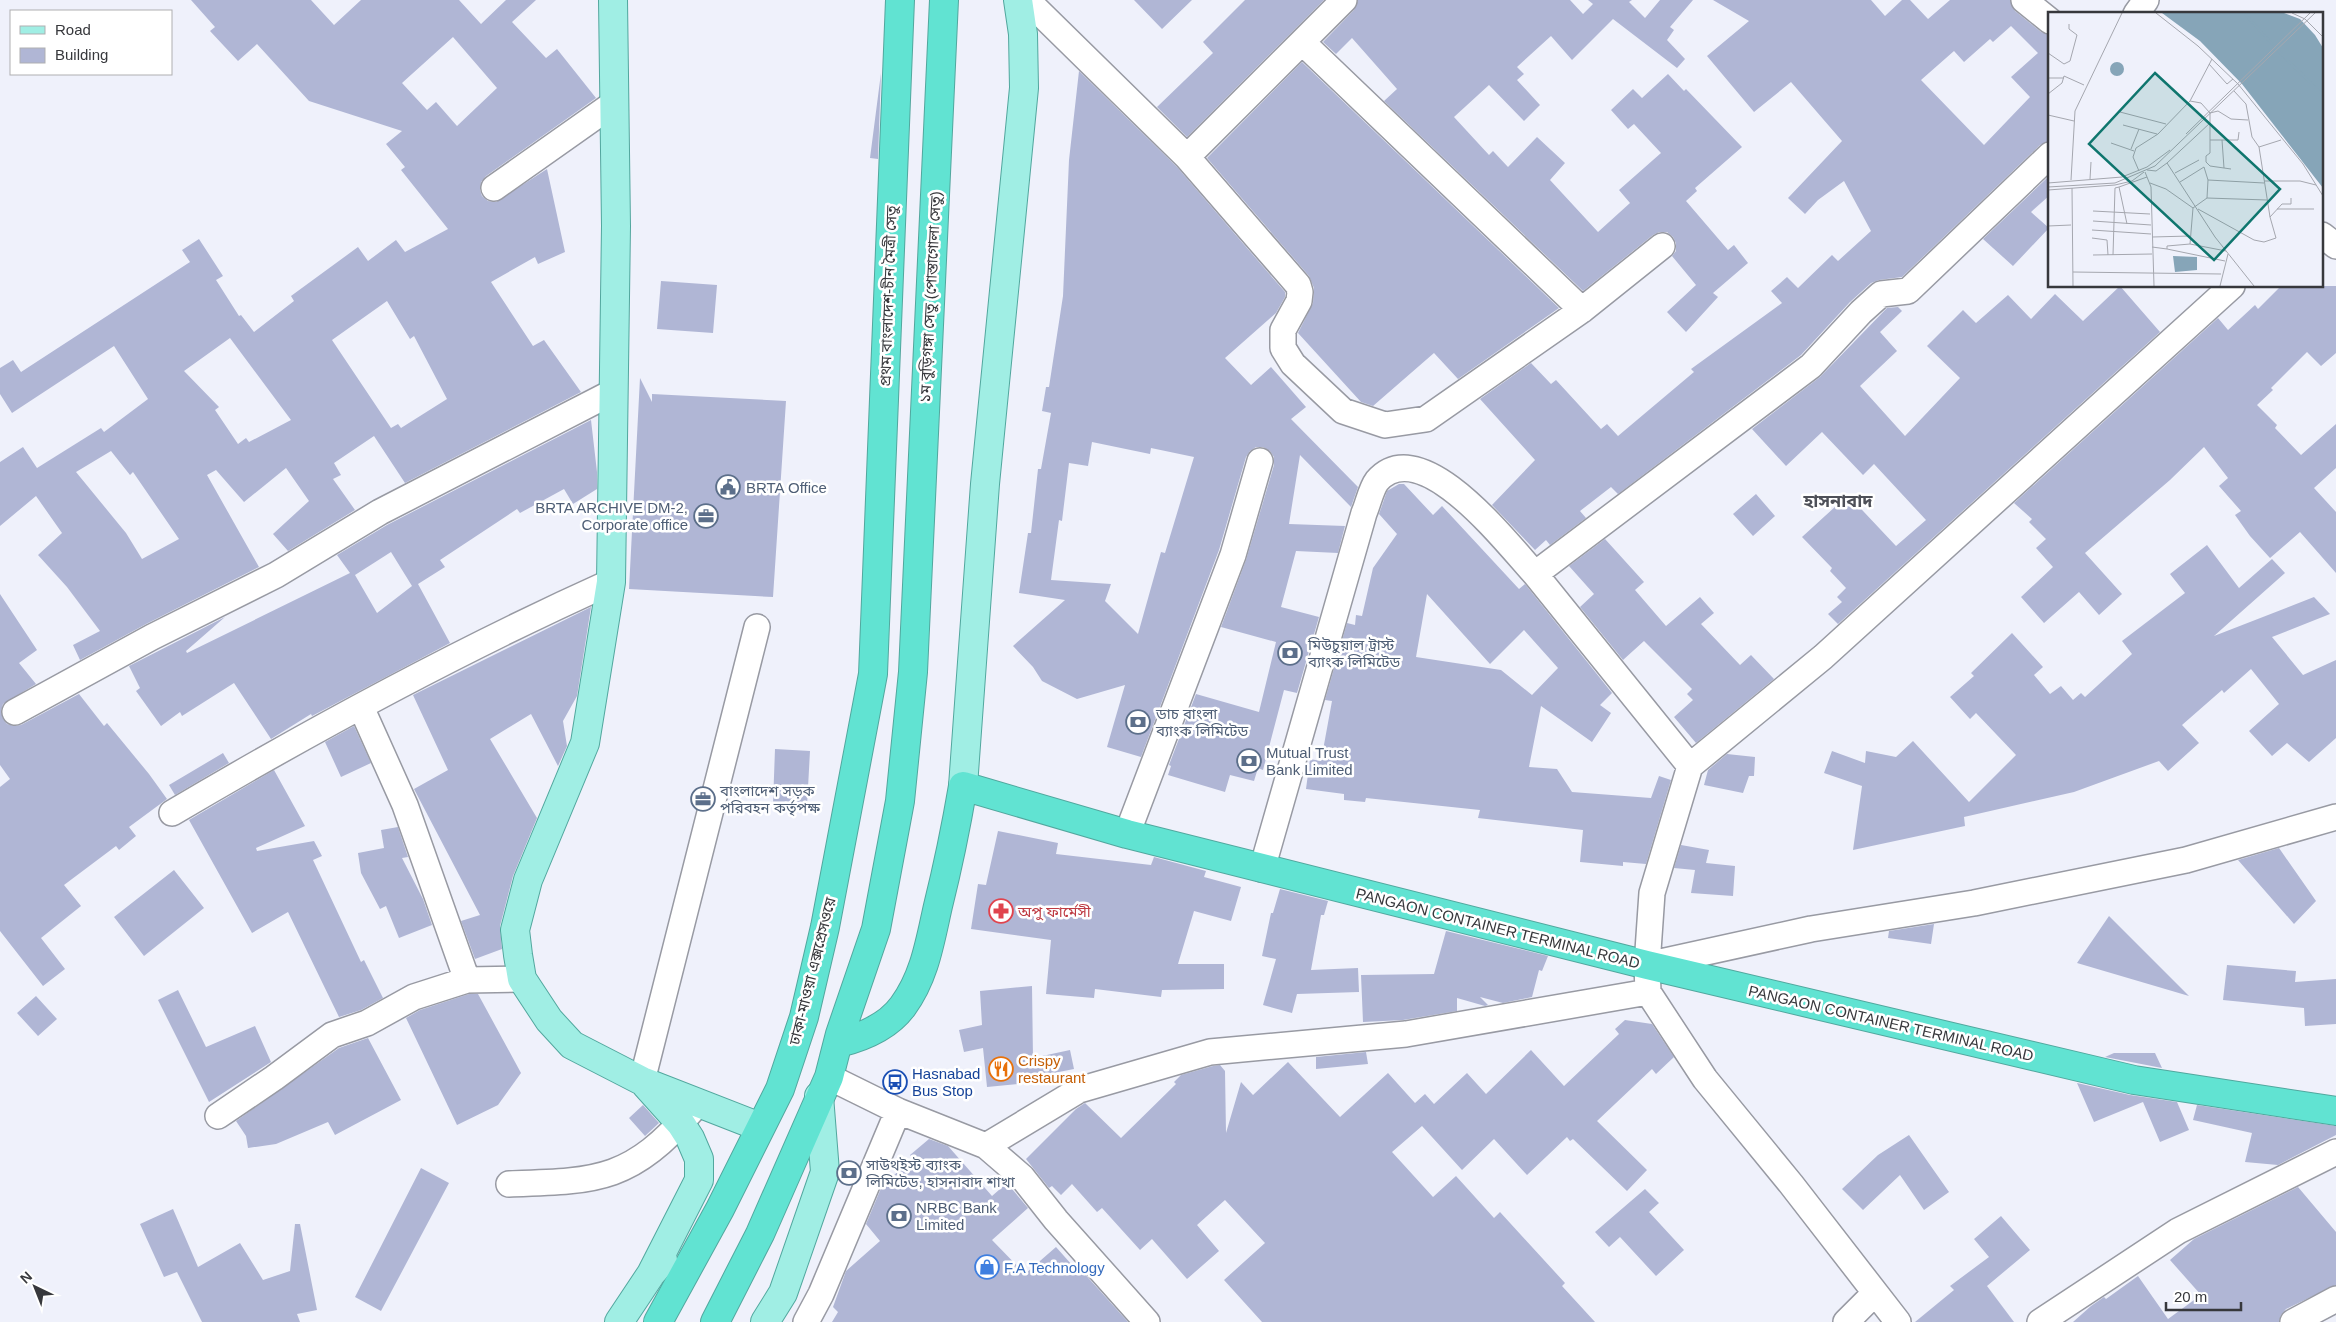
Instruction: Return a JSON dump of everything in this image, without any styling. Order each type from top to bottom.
[{"type":"highway","name":"প্রথম বাংলাদেশ-চীন মৈত্রী সেতু","points":[[876,592],[900,0]]},
{"type":"highway","name":"১ম বুড়িগঙ্গা সেতু (পোস্তাগোলা সেতু)","points":[[839,1043],[876,929],[900,801],[913,672],[944,0]]},
{"type":"highway","name":"ঢাকা-মাওয়া এক্সপ্রেসওয়ে","points":[[658,1322],[720,1209],[780,1089],[804,1017],[825,927],[874,674],[876,592]]},
{"type":"highway","name":"PANGAON CONTAINER TERMINAL ROAD","points":[[963,786],[1127,834],[1647,965],[2134,1080],[2336,1111]]},
{"type":"highway","points":[[715,1322],[760,1234],[824,1087],[839,1043],[862,1038],[883,1025],[903,1007],[923,970],[954,838],[963,786]]},
{"type":"main road","points":[[613,0],[616,226],[611,582],[585,743],[528,880],[516,930],[522,979],[549,1020],[572,1045],[642,1081],[760,1127]]},
{"type":"main road","points":[[963,786],[985,484],[1024,88],[1023,34],[1018,0]]},
{"type":"main road","points":[[618,1322],[651,1274],[699,1180],[699,1160],[690,1138],[681,1124],[642,1081]]},
{"type":"main road","points":[[765,1322],[783,1293],[825,1172],[824,1087]]},
{"type":"main road","points":[[651,1274],[693,1229],[720,1209]]},
{"type":"street","points":[[1027,0],[1187,157],[1298,285],[1300,292],[1299,301],[1283,330],[1284,348],[1293,364],[1343,412],[1385,425],[1426,419],[1582,310],[1662,246]]},
{"type":"street","points":[[1187,157],[1344,0]]},
{"type":"street","points":[[2024,0],[2048,19]]},
{"type":"street","points":[[2137,12],[2146,0]]},
{"type":"street","points":[[1302,42],[1582,310]]},
{"type":"street","points":[[494,188],[613,104]]},
{"type":"street","points":[[1535,574],[1811,366],[1861,312],[1881,294],[1908,291],[2048,156]]},
{"type":"street","points":[[2324,237],[2336,246]]},
{"type":"street","points":[[1898,1322],[1705,1079],[1648,992],[1647,965],[1652,893],[1690,766],[1823,657],[2230,288]]},
{"type":"street","points":[[15,712],[152,637],[276,575],[380,512],[613,392]]},
{"type":"street","points":[[1127,834],[1233,555],[1260,462]]},
{"type":"street","points":[[1262,869],[1364,513],[1377,481],[1394,470],[1411,468],[1435,477],[1461,494],[1535,574],[1690,766]]},
{"type":"street","points":[[172,813],[278,750],[537,616],[611,582]]},
{"type":"street","points":[[642,1081],[757,627]]},
{"type":"street","points":[[360,707],[405,805],[467,980]]},
{"type":"street","points":[[1647,965],[1811,929],[1974,903],[2186,860],[2336,817]]},
{"type":"street","points":[[218,1116],[332,1035],[367,1023],[414,996],[467,980],[522,979]]},
{"type":"street","points":[[986,1146],[1079,1090],[1190,1056],[1210,1052],[1406,1034],[1648,992]]},
{"type":"street","points":[[824,1087],[898,1111],[986,1146],[1022,1177],[1056,1220],[1148,1322]]},
{"type":"street","points":[[509,1184],[578,1181],[613,1173],[635,1163],[670,1136],[698,1103]]},
{"type":"street","points":[[806,1322],[821,1294],[898,1111]]},
{"type":"street","points":[[2040,1322],[2178,1231],[2336,1152]]},
{"type":"street","points":[[1846,1322],[1875,1293]]},
{"type":"street","points":[[2293,1322],[2336,1299]]},
{"type":"building","points":[[191,0],[311,0],[334,25],[361,0],[459,0],[481,24],[506,0],[536,0],[512,22],[546,58],[557,49],[596,98],[486,176],[481,182],[480,190],[482,196],[488,201],[496,202],[547,169],[565,252],[538,264],[535,257],[491,282],[533,346],[544,340],[581,392],[405,483],[374,436],[334,463],[341,475],[333,479],[355,510],[288,551],[273,534],[309,501],[286,468],[244,502],[216,470],[207,475],[259,567],[146,624],[80,660],[73,645],[100,631],[67,587],[38,555],[62,533],[36,496],[0,526],[0,462],[23,447],[37,468],[101,428],[104,432],[148,399],[114,346],[12,413],[0,394],[0,368],[13,360],[21,372],[190,262],[182,250],[199,239],[223,276],[216,280],[239,316],[241,315],[254,332],[294,301],[291,296],[358,247],[368,261],[396,240],[405,252],[448,229],[401,170],[405,167],[386,144],[402,131],[309,101],[257,44],[238,61],[210,31],[215,27]],"holes":[[[453,37],[497,88],[457,126],[436,102],[427,110],[402,83]],[[387,301],[410,339],[414,336],[447,399],[401,428],[398,424],[391,428],[332,340]],[[230,338],[291,420],[249,442],[246,438],[238,444],[215,410],[219,407],[184,371]],[[111,451],[130,475],[133,472],[179,539],[142,559],[126,533],[76,472]]]},
{"type":"building","points":[[1134,0],[1192,0],[1162,29]]},
{"type":"building","points":[[1245,0],[1324,0],[1187,137],[1157,107],[1213,53],[1203,42]]},
{"type":"building","points":[[1358,0],[1570,0],[1583,14],[1593,4],[1588,0],[1632,0],[1629,2],[1645,18],[1660,0],[1693,0],[1670,27],[1674,30],[1667,40],[1685,59],[1677,68],[1613,19],[1572,60],[1551,36],[1517,67],[1524,74],[1517,80],[1540,105],[1524,121],[1489,85],[1454,117],[1489,155],[1493,151],[1508,167],[1537,137],[1565,163],[1550,180],[1598,232],[1630,203],[1619,190],[1661,153],[1634,124],[1628,129],[1611,110],[1633,89],[1642,98],[1668,74],[1684,91],[1686,89],[1742,147],[1695,188],[1697,191],[1686,201],[1728,250],[1734,245],[1748,263],[1713,293],[1718,297],[1686,332],[1667,312],[1696,285],[1672,256],[1676,251],[1676,243],[1667,232],[1659,232],[1653,235],[1583,291],[1384,101],[1397,89],[1352,38],[1336,54],[1323,42],[1354,10]]},
{"type":"building","points":[[1713,0],[1871,0],[1885,16],[1902,0],[1910,0],[1928,19],[1950,0],[2010,0],[2015,11],[2041,32],[2048,34],[2048,142],[2040,145],[1902,277],[1871,283],[1850,302],[1801,355],[1618,494],[1611,487],[1580,511],[1586,518],[1550,545],[1546,540],[1535,550],[1492,505],[1535,460],[1480,399],[1531,363],[1551,384],[1556,380],[1601,429],[1607,424],[1618,436],[1694,372],[1691,369],[1782,303],[1771,291],[1787,277],[1798,288],[1832,255],[1838,261],[1871,231],[1844,181],[1818,200],[1805,214],[1788,198],[1842,141],[1791,82],[1754,112],[1707,56],[1749,21]],"holes":[[[2011,26],[2038,53],[2011,77],[2030,97],[1984,145],[1921,80],[1954,51],[1964,62],[1990,39],[1993,42]]]},
{"type":"building","points":[[1302,62],[1559,308],[1458,379],[1434,353],[1373,406],[1361,402],[1298,333],[1313,303],[1314,288],[1309,276],[1207,158]]},
{"type":"building","points":[[1079,71],[1177,167],[1285,292],[1285,297],[1276,313],[1225,358],[1251,385],[1271,367],[1306,407],[1291,419],[1358,487],[1351,507],[1300,455],[1289,524],[1345,526],[1338,553],[1296,551],[1281,607],[1319,617],[1297,693],[1284,690],[1263,770],[1258,768],[1254,781],[1230,775],[1225,792],[1168,775],[1171,766],[1169,765],[1196,694],[1259,712],[1276,642],[1221,627],[1246,560],[1274,465],[1274,457],[1270,451],[1263,447],[1256,447],[1246,457],[1219,550],[1141,757],[1107,747],[1125,685],[1077,699],[1042,681],[1033,667],[1013,646],[1065,600],[1019,593],[1028,533],[1031,533],[1038,469],[1041,469],[1051,413],[1042,411],[1046,387],[1049,387],[1063,296],[1069,160]],"holes":[[[1092,442],[1150,454],[1151,448],[1194,457],[1165,553],[1161,552],[1138,634],[1105,601],[1111,584],[1051,580],[1059,520],[1062,521],[1069,463],[1088,466]]]},
{"type":"building","points":[[881,73],[878,159],[870,158]]},
{"type":"building","points":[[2048,179],[2048,197],[2031,212],[2048,229],[2013,266],[1983,239]]},
{"type":"building","points":[[661,281],[717,285],[713,333],[657,329]]},
{"type":"building","points":[[2324,286],[2336,286],[2336,353],[2321,366],[2307,352],[2257,405],[2277,425],[2275,428],[2301,455],[2336,424],[2336,468],[2314,488],[2336,512],[2336,573],[2300,532],[2270,558],[2250,536],[2235,515],[2241,511],[2219,486],[2228,478],[2204,447],[2170,480],[2085,553],[2122,594],[2099,615],[2079,592],[2044,623],[2021,597],[2053,567],[2036,548],[2046,539],[2029,522],[2032,519],[2014,503],[2218,318],[2228,330],[2255,305],[2258,309],[2279,288],[2324,288]]},
{"type":"building","points":[[2118,288],[2122,288],[2160,332],[1838,624],[1828,614],[1842,602],[1837,597],[1846,588],[1830,571],[1832,568],[1802,537],[1848,495],[1896,546],[1926,520],[1874,464],[1863,475],[1822,432],[1786,466],[1752,429],[1820,377],[1887,308],[1898,307],[1902,311],[1880,332],[1897,351],[1860,386],[1905,436],[1960,378],[1927,346],[1963,310],[1976,323],[2008,295],[2031,319],[2055,294],[2083,321]]},
{"type":"building","points":[[640,378],[652,402],[652,394],[786,401],[773,597],[629,589]]},
{"type":"building","points":[[591,420],[597,489],[573,504],[564,489],[520,513],[517,509],[440,560],[445,567],[418,584],[450,643],[312,716],[311,714],[271,739],[234,683],[182,716],[180,712],[161,726],[136,691],[140,688],[129,666],[225,617],[186,651],[187,653],[350,573],[337,555],[387,525]],"holes":[[[391,552],[412,586],[377,613],[355,575]]]},
{"type":"building","points":[[1399,484],[1404,484],[1433,515],[1442,506],[1519,589],[1525,584],[1612,693],[1600,705],[1611,713],[1592,742],[1541,706],[1529,767],[1557,769],[1572,792],[1651,798],[1659,776],[1671,780],[1646,864],[1623,862],[1623,866],[1580,862],[1583,830],[1478,818],[1480,810],[1366,798],[1365,802],[1344,800],[1344,794],[1306,789],[1310,759],[1321,761],[1332,701],[1325,700],[1347,623],[1355,625],[1356,615],[1362,616],[1373,568],[1397,534],[1379,514],[1387,491]],"holes":[[[1427,594],[1490,664],[1524,630],[1558,668],[1532,695],[1501,670],[1416,657]]]},
{"type":"building","points":[[1756,494],[1775,516],[1753,536],[1733,514]]},
{"type":"building","points":[[1605,539],[1644,582],[1635,590],[1666,626],[1700,597],[1714,613],[1701,624],[1740,665],[1751,655],[1774,679],[1696,743],[1674,717],[1693,700],[1687,694],[1692,689],[1644,641],[1623,660],[1580,607],[1594,594],[1569,566]]},
{"type":"building","points":[[2207,545],[2239,588],[2272,559],[2285,573],[2214,636],[2314,597],[2330,614],[2272,637],[2303,675],[2336,660],[2336,738],[2309,762],[2287,743],[2272,756],[2249,731],[2279,704],[2251,669],[2224,693],[2222,690],[2182,725],[2199,743],[2168,771],[2159,761],[2074,792],[1964,817],[1965,826],[1853,850],[1862,786],[1824,773],[1832,751],[1865,763],[1866,751],[1896,757],[1913,741],[1969,802],[2016,755],[1976,713],[1970,719],[1950,697],[1974,676],[1971,673],[2012,633],[2043,667],[2034,675],[2050,694],[2061,686],[2073,700],[2081,693],[2085,697],[2132,654],[2122,641],[2185,593],[2170,574]]},
{"type":"building","points":[[0,594],[37,650],[19,663],[36,684],[3,704],[1,711],[3,719],[7,724],[21,725],[79,694],[104,726],[107,723],[167,799],[129,827],[136,836],[119,850],[116,846],[64,885],[81,906],[41,938],[65,969],[43,986],[0,931],[0,787],[10,779],[0,765]]},
{"type":"building","points":[[591,607],[577,696],[563,721],[567,746],[558,766],[531,714],[490,739],[537,818],[513,876],[500,926],[502,949],[475,959],[461,921],[480,915],[414,789],[448,770],[413,695]]},
{"type":"building","points":[[354,726],[371,763],[341,777],[325,742]]},
{"type":"building","points":[[775,749],[810,751],[807,806],[773,804]]},
{"type":"building","points":[[223,753],[229,763],[175,795],[169,785]]},
{"type":"building","points":[[1727,754],[1755,757],[1754,776],[1749,776],[1743,793],[1704,785],[1708,770]]},
{"type":"building","points":[[274,770],[305,826],[256,848],[257,851],[314,841],[322,856],[313,860],[361,962],[364,960],[383,998],[361,1010],[339,1017],[288,912],[252,933],[189,820]]},
{"type":"building","points":[[398,827],[408,857],[402,858],[423,899],[432,925],[399,938],[386,906],[380,909],[361,873],[358,853],[384,848],[381,830]]},
{"type":"building","points":[[998,831],[1058,843],[1056,854],[1151,865],[1154,857],[1206,871],[1204,877],[1241,887],[1231,921],[1194,911],[1178,964],[1224,964],[1224,989],[1162,990],[1161,997],[1095,989],[1094,998],[1046,994],[1051,940],[971,929],[978,884],[986,885]]},
{"type":"building","points":[[1681,845],[1709,850],[1706,863],[1735,866],[1733,896],[1691,893],[1695,870],[1674,868]]},
{"type":"building","points":[[2279,848],[2316,901],[2294,924],[2238,860]]},
{"type":"building","points":[[174,870],[204,908],[144,956],[114,917]]},
{"type":"building","points":[[1280,889],[1328,901],[1324,915],[1321,915],[1311,970],[1358,968],[1359,992],[1297,994],[1292,1013],[1263,1005],[1276,959],[1262,956],[1271,913],[1273,913]]},
{"type":"building","points":[[2109,916],[2189,996],[2077,963]]},
{"type":"building","points":[[1934,924],[1931,944],[1888,938],[1889,931]]},
{"type":"building","points":[[1446,931],[1548,956],[1542,971],[1539,970],[1532,997],[1503,1003],[1480,997],[1488,1005],[1485,1006],[1457,998],[1457,1011],[1403,1020],[1363,1022],[1361,975],[1434,974]]},
{"type":"building","points":[[2227,965],[2296,971],[2295,982],[2336,979],[2336,1024],[2305,1026],[2304,1008],[2223,1000]]},
{"type":"building","points":[[1032,986],[1033,1058],[1070,1050],[1074,1069],[1018,1080],[1018,1084],[987,1087],[983,1048],[964,1052],[959,1030],[982,1025],[980,991]]},
{"type":"building","points":[[178,990],[206,1047],[255,1026],[271,1062],[209,1102],[158,1000]]},
{"type":"building","points":[[469,994],[478,994],[521,1073],[498,1105],[457,1125],[406,1018],[420,1010]]},
{"type":"building","points":[[36,996],[57,1019],[38,1036],[17,1013]]},
{"type":"building","points":[[1625,1020],[1652,1024],[1674,1057],[1656,1074],[1652,1069],[1597,1121],[1647,1170],[1627,1191],[1573,1139],[1570,1141],[1567,1137],[1527,1175],[1494,1139],[1462,1170],[1422,1126],[1392,1152],[1433,1197],[1456,1176],[1494,1218],[1500,1212],[1565,1283],[1562,1286],[1595,1322],[1262,1322],[1224,1280],[1265,1243],[1225,1200],[1197,1225],[1219,1251],[1187,1279],[1152,1239],[1140,1250],[1102,1208],[1097,1212],[1072,1184],[1061,1195],[1052,1186],[1049,1188],[1026,1159],[1076,1109],[1085,1103],[1121,1138],[1176,1084],[1174,1082],[1181,1075],[1220,1065],[1225,1071],[1226,1133],[1241,1082],[1253,1095],[1288,1062],[1340,1117],[1388,1073],[1415,1103],[1425,1094],[1434,1104],[1467,1073],[1486,1094],[1531,1050],[1564,1086],[1619,1034],[1615,1029]]},
{"type":"building","points":[[368,1038],[401,1100],[335,1135],[328,1122],[276,1144],[248,1148],[246,1136],[236,1121],[339,1048]]},
{"type":"building","points":[[1366,1052],[1368,1064],[1316,1069],[1316,1057]]},
{"type":"building","points":[[2114,1053],[2155,1053],[2162,1068],[2105,1057]]},
{"type":"building","points":[[2077,1083],[2130,1095],[2177,1102],[2189,1130],[2160,1142],[2143,1102],[2094,1122]]},
{"type":"building","points":[[643,1105],[659,1123],[645,1136],[629,1118]]},
{"type":"building","points":[[2197,1105],[2336,1126],[2336,1135],[2278,1165],[2245,1162],[2252,1133],[2193,1120]]},
{"type":"building","points":[[1909,1135],[1949,1192],[1924,1210],[1900,1175],[1863,1210],[1842,1189],[1878,1155]]},
{"type":"building","points":[[929,1139],[948,1146],[992,1196],[1007,1183],[1028,1208],[992,1240],[1025,1274],[1056,1247],[1080,1274],[1083,1272],[1128,1322],[832,1322],[838,1312],[833,1307],[846,1271],[880,1241],[866,1224],[882,1186],[913,1158],[910,1155]]},
{"type":"building","points":[[421,1168],[449,1183],[381,1311],[355,1297]]},
{"type":"building","points":[[2298,1187],[2336,1232],[2336,1285],[2286,1309],[2281,1315],[2279,1322],[2073,1322],[2091,1306],[2104,1297],[2106,1299],[2138,1276],[2168,1319],[2201,1295],[2170,1260],[2194,1239]]},
{"type":"building","points":[[1645,1189],[1659,1203],[1649,1212],[1684,1250],[1656,1276],[1620,1237],[1609,1247],[1595,1232]]},
{"type":"building","points":[[173,1209],[198,1267],[240,1243],[263,1280],[290,1271],[295,1224],[300,1224],[317,1310],[297,1314],[300,1322],[202,1322],[177,1272],[164,1277],[140,1224]]},
{"type":"building","points":[[2001,1216],[2030,1250],[1987,1286],[2014,1322],[1915,1322],[1954,1290],[1950,1286],[1989,1257],[1974,1239]]},
{"type":"place","name":"BRTA Office","points":[[728,487]]},
{"type":"place","name":"BRTA ARCHIVE DM-2, Corporate office","points":[[706,516]]},
{"type":"place","name":"মিউচুয়াল ট্রাস্ট ব্যাংক লিমিটেড","points":[[1290,653]]},
{"type":"place","name":"ডাচ বাংলা ব্যাংক লিমিটেড","points":[[1138,722]]},
{"type":"place","name":"Mutual Trust Bank Limited","points":[[1249,761]]},
{"type":"place","name":"বাংলাদেশ সড়ক পরিবহন কর্তৃপক্ষ","points":[[703,799]]},
{"type":"place","name":"অপু ফার্মেসী","points":[[1001,911]]},
{"type":"place","name":"Crispy restaurant","points":[[1001,1069]]},
{"type":"place","name":"Hasnabad Bus Stop","points":[[895,1082]]},
{"type":"place","name":"সাউথইস্ট ব্যাংক লিমিটেড, হাসনাবাদ শাখা","points":[[849,1173]]},
{"type":"place","name":"NRBC Bank Limited","points":[[899,1216]]},
{"type":"place","name":"F.A Technology","points":[[987,1267]]},
{"type":"district","name":"হাসনাবাদ","points":[[1838,501]]}]
